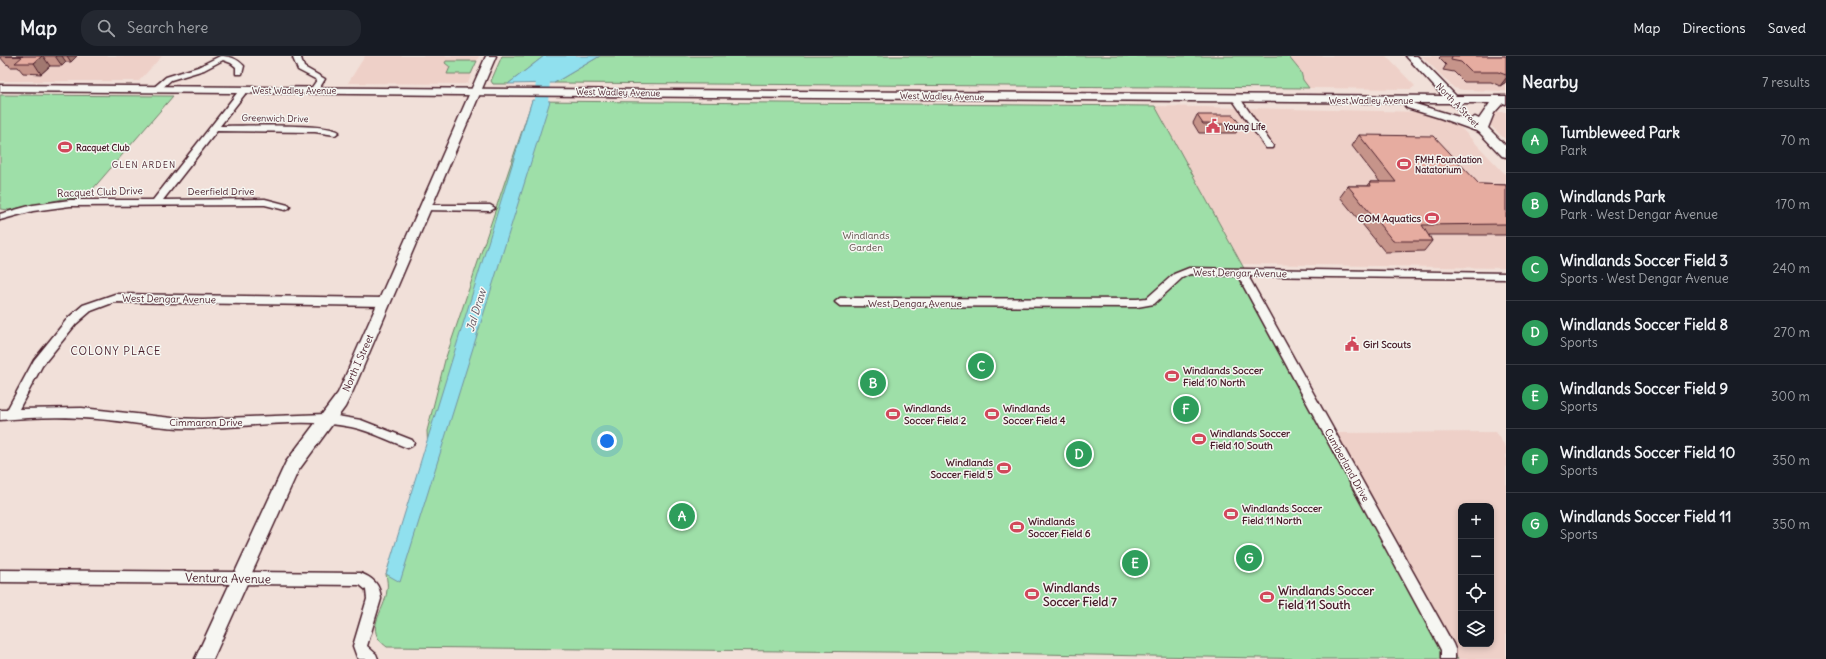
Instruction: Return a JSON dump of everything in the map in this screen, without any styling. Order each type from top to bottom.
[{"type":"main road","name":"North A Street","points":[[1411,56],[1506,153]]},
{"type":"main road","name":"West Wadley Avenue","points":[[0,88],[1503,100]]},
{"type":"main road","points":[[1382,100],[1437,113],[1482,129],[1485,117],[1490,109],[1503,100]]},
{"type":"street","points":[[298,56],[297,58],[301,68],[321,79],[314,90]]},
{"type":"street","name":"North I Street","points":[[204,659],[292,467],[345,394],[491,56]]},
{"type":"street","points":[[156,89],[169,77],[191,72],[214,63],[224,57],[240,66],[239,72]]},
{"type":"street","name":"Racquet Club Drive","points":[[0,217],[34,208],[70,203],[156,202],[244,90]]},
{"type":"street","points":[[1236,99],[1269,146]]},
{"type":"street","name":"Greenwich Drive","points":[[214,128],[315,129],[335,132]]},
{"type":"street","name":"Deerfield Drive","points":[[156,202],[264,202],[285,207]]},
{"type":"street","points":[[425,208],[490,208]]},
{"type":"street","name":"West Dengar Avenue","points":[[840,302],[1137,303],[1150,301],[1178,276],[1189,271],[1506,276]]},
{"type":"street","name":"Cumberland Drive","points":[[1241,273],[1448,649],[1448,659]]},
{"type":"street","name":"West Dengar Avenue","points":[[5,415],[35,368],[65,329],[83,311],[106,301],[127,298],[385,302]]},
{"type":"street","name":"Cimmaron Drive","points":[[5,415],[87,413],[180,423],[205,424],[293,419],[328,419],[368,426],[408,443]]},
{"type":"street","name":"Ventura Avenue","points":[[0,576],[360,579],[372,585],[374,599],[360,646],[362,652],[371,659]]},
{"type":"shaded area","points":[[0,56],[162,56],[139,81],[0,81]]},
{"type":"shaded area","points":[[365,56],[479,56],[468,83],[464,84],[348,83]]},
{"type":"shaded area","points":[[1288,56],[1386,56],[1415,86],[1411,89],[1309,88],[1303,80],[1301,72]]},
{"type":"shaded area","points":[[1422,56],[1506,56],[1506,91],[1463,90],[1454,88]]},
{"type":"shaded area","points":[[1155,106],[1424,112],[1449,120],[1461,128],[1506,175],[1506,268],[1242,264]]},
{"type":"shaded area","points":[[1493,112],[1506,112],[1506,140],[1491,126],[1489,120]]},
{"type":"shaded area","points":[[1495,432],[1506,447],[1506,659],[1458,659],[1335,433]]},
{"type":"green space","points":[[502,56],[544,56],[508,84],[493,84],[491,81]]},
{"type":"green space","points":[[600,56],[1288,56],[1301,72],[1303,80],[1309,88],[554,83]]},
{"type":"green space","points":[[446,61],[477,61],[471,74],[447,74],[450,67],[445,63]]},
{"type":"green space","name":"Racquet Club","points":[[0,95],[173,96],[85,198],[63,199],[9,210],[0,209]]},
{"type":"green space","name":"Windlands Garden","points":[[532,101],[1155,106],[1458,659],[1317,659],[982,653],[387,647],[376,634],[375,627],[385,598],[387,586],[386,574],[428,452],[427,431],[445,360]]},
{"type":"water","points":[[544,56],[600,56],[554,83],[508,84]]},
{"type":"water","points":[[532,100],[550,101],[400,582],[386,574]]},
{"type":"building","points":[[23,56],[42,56],[34,63],[15,63]]},
{"type":"building","points":[[1452,56],[1506,56],[1506,75],[1498,72],[1471,72],[1461,62],[1451,60]]},
{"type":"building","points":[[1197,115],[1233,115],[1240,124],[1203,124]]},
{"type":"building","points":[[1359,135],[1434,136],[1479,184],[1506,185],[1506,224],[1422,225],[1432,241],[1393,241],[1348,186],[1371,186],[1370,182],[1396,182]]},
{"type":"waterway","name":"Jal Draw","points":[[534,124],[541,102],[543,81],[575,56]]},
{"type":"place","name":"Young Life","points":[[1213,126]]},
{"type":"place","name":"Racquet Club","points":[[65,147]]},
{"type":"place","name":"FMH Foundation Natatorium","points":[[1404,164]]},
{"type":"place","name":"COM Aquatics","points":[[1432,218]]},
{"type":"place","name":"Girl Scouts","points":[[1352,344]]},
{"type":"place","name":"Windlands Soccer Field 3","points":[[981,366]]},
{"type":"place","name":"Windlands Soccer Field 10 North","points":[[1172,376]]},
{"type":"place","name":"Windlands Park","points":[[873,383]]},
{"type":"place","name":"Windlands Soccer Field 10","points":[[1186,409]]},
{"type":"place","name":"Windlands Soccer Field 2","points":[[893,414]]},
{"type":"place","name":"Windlands Soccer Field 4","points":[[992,414]]},
{"type":"place","name":"Windlands Soccer Field 10 South","points":[[1199,439]]},
{"type":"place","name":"Windlands Soccer Field 8","points":[[1079,454]]},
{"type":"place","name":"Windlands Soccer Field 5","points":[[1004,468]]},
{"type":"place","name":"Windlands Soccer Field 11 North","points":[[1231,514]]},
{"type":"place","name":"Tumbleweed Park","points":[[682,516]]},
{"type":"place","name":"Windlands Soccer Field 6","points":[[1017,527]]},
{"type":"place","name":"Windlands Soccer Field 11","points":[[1249,558]]},
{"type":"place","name":"Windlands Soccer Field 9","points":[[1135,563]]},
{"type":"place","name":"Windlands Soccer Field 7","points":[[1032,594]]},
{"type":"place","name":"Windlands Soccer Field 11 South","points":[[1267,597]]},
{"type":"district","name":"GLEN ARDEN","points":[[144,164]]},
{"type":"district","name":"COLONY PLACE","points":[[116,351]]}]
